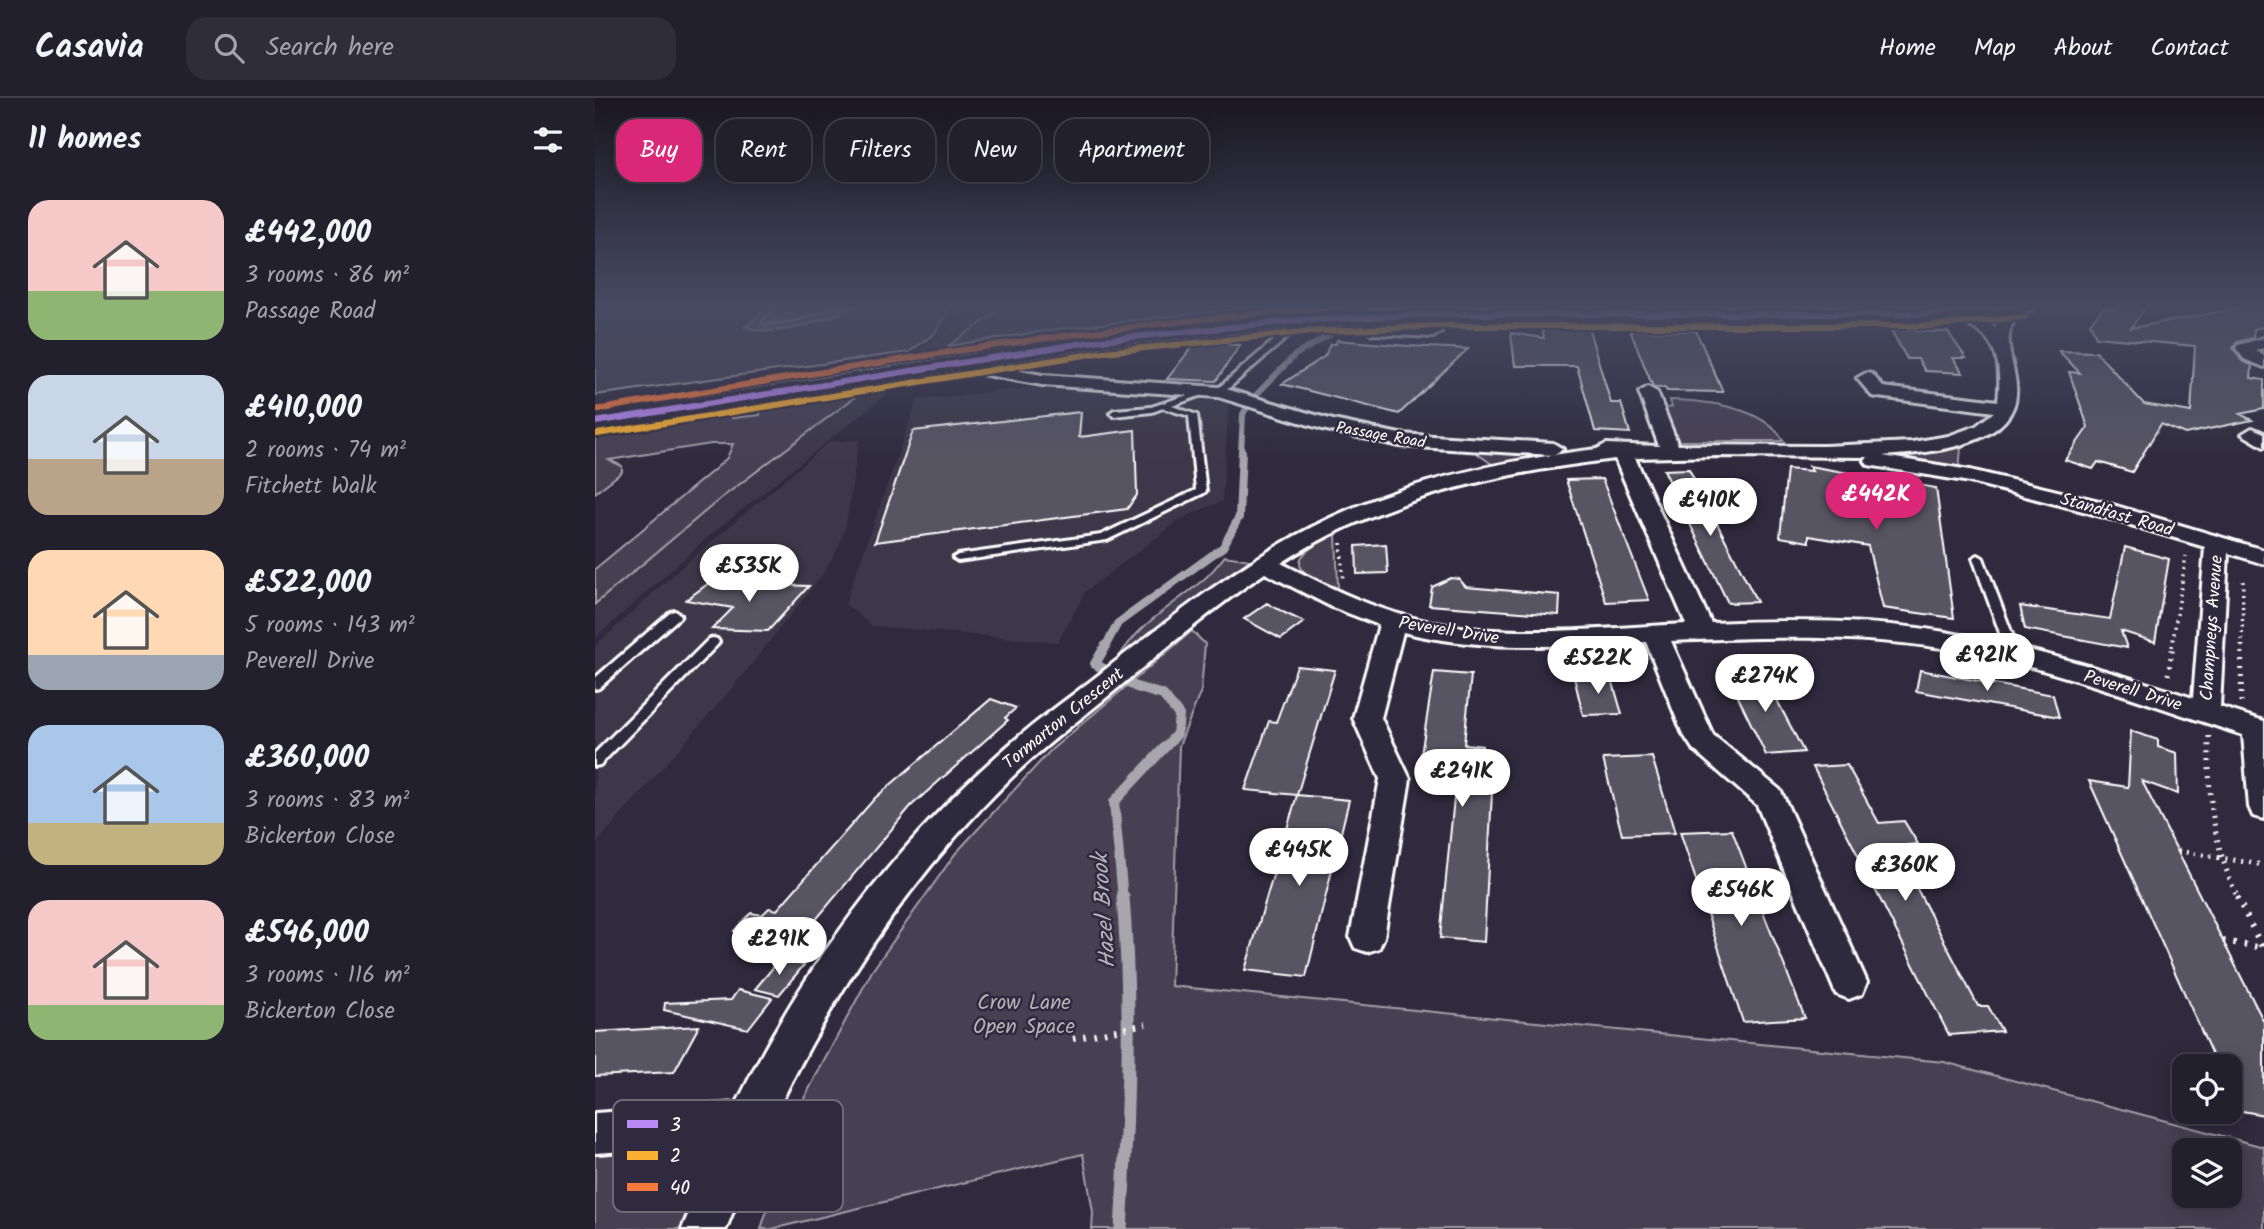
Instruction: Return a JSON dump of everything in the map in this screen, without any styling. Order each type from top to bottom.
[{"type":"main road","points":[[595,406],[965,358]]},
{"type":"main road","points":[[595,422],[863,372]]},
{"type":"street","points":[[1877,391],[1939,397],[2005,408],[2008,385],[2003,358]]},
{"type":"street","name":"Passage Road","points":[[941,361],[1042,380],[1147,383],[1214,392],[1329,425],[1400,440],[1452,445],[1622,452],[1670,450],[1821,453],[1930,447],[1968,438],[1996,421],[2005,408]]},
{"type":"street","points":[[1656,400],[1670,450]]},
{"type":"street","points":[[1968,438],[1970,476]]},
{"type":"street","points":[[1452,445],[1483,474]]},
{"type":"street","points":[[1622,452],[1702,632]]},
{"type":"street","name":"Tormarton Crescent","points":[[762,1100],[821,989],[863,925],[950,821],[1000,770],[1188,615],[1262,563],[1340,521],[1417,492],[1539,462],[1622,452]]},
{"type":"street","name":"Passage Road","points":[[1821,453],[1970,476]]},
{"type":"street","name":"Standfast Road","points":[[1970,476],[2095,506],[2254,554]]},
{"type":"street","name":"Champneys Avenue","points":[[2208,713],[2217,543]]},
{"type":"street","name":"Peverell Drive","points":[[1262,563],[1344,603],[1393,621],[1457,634],[1511,639],[1805,628],[1898,634],[2014,655],[2254,728]]},
{"type":"street","points":[[1367,937],[1395,779],[1367,718],[1393,621]]},
{"type":"street","points":[[1655,634],[1696,732],[1703,742],[1769,798],[1849,982]]},
{"type":"street","points":[[2254,728],[2264,807]]},
{"type":"street","points":[[595,1133],[613,1132]]},
{"type":"street","name":"Tormarton Crescent","points":[[704,1229],[711,1212]]},
{"type":"lane","points":[[1114,413],[1164,406],[1214,392],[1253,358]]},
{"type":"lane","points":[[1164,406],[1172,393],[1170,388]]},
{"type":"lane","points":[[958,558],[1103,538],[1201,491],[1192,415],[1164,406]]},
{"type":"lane","points":[[1978,558],[2014,655]]},
{"type":"lane","points":[[595,685],[675,615]]},
{"type":"lane","points":[[595,761],[713,642]]},
{"type":"path","points":[[1340,521],[1344,603]]},
{"type":"path","points":[[2164,700],[2189,534]]},
{"type":"path","points":[[2254,554],[2254,728]]},
{"type":"path","points":[[2208,713],[2208,789],[2212,819],[2223,858],[2263,949]]},
{"type":"path","points":[[2178,851],[2264,865]]},
{"type":"path","points":[[2223,941],[2263,949]]},
{"type":"path","points":[[1073,1039],[1146,1024]]},
{"type":"shaded area","points":[[898,385],[714,532],[595,638],[595,604],[720,499],[869,387]]},
{"type":"shaded area","points":[[1026,388],[1139,393],[1229,402],[1222,501],[1181,519],[1086,591],[1058,642],[872,626],[845,604],[917,400]]},
{"type":"shaded area","points":[[859,440],[846,525],[838,548],[823,574],[735,685],[595,845],[595,646],[677,571],[829,442]]},
{"type":"green space","points":[[595,358],[867,358],[595,395]]},
{"type":"green space","points":[[867,388],[720,499],[595,604],[595,569],[715,469],[727,458],[733,444],[711,444],[609,460],[622,466],[622,472],[595,493],[595,432],[722,410],[735,410],[732,418],[760,415],[760,407],[765,404]]},
{"type":"green space","points":[[1670,400],[1717,404],[1748,413],[1774,429],[1784,441],[1674,441],[1660,410],[1672,407]]},
{"type":"green space","points":[[1961,449],[1959,469],[1867,455],[1931,452]]},
{"type":"green space","points":[[1481,450],[1561,454],[1493,465],[1478,454]]},
{"type":"green space","points":[[1336,534],[1338,588],[1309,576],[1302,570],[1300,563],[1309,549]]},
{"type":"green space","points":[[1225,556],[1250,560],[1119,657],[1147,624],[1206,578]]},
{"type":"green space","name":"Crow Lane Open Space","points":[[1192,631],[1205,644],[1201,691],[1179,746],[1171,986],[1944,1062],[2230,1138],[2172,1138],[2172,1208],[2242,1208],[2242,1141],[2264,1147],[2264,1229],[1092,1229],[1093,1212],[1083,1154],[843,1212],[843,1100],[803,1100],[872,971],[955,854],[1051,750]]},
{"type":"green space","points":[[613,1154],[613,1212],[692,1212],[685,1229],[595,1229],[595,1155]]},
{"type":"green space","name":"Crow Lane Open Space","points":[[766,1212],[842,1212],[772,1229],[761,1229]]},
{"type":"building","points":[[1184,358],[1231,358],[1216,381],[1167,379]]},
{"type":"building","points":[[1322,358],[1459,358],[1399,414],[1282,384]]},
{"type":"building","points":[[1514,358],[1597,358],[1611,403],[1621,403],[1630,433],[1595,431],[1577,366],[1515,366]]},
{"type":"building","points":[[1641,358],[1708,358],[1723,392],[1667,391],[1665,388],[1653,387]]},
{"type":"building","points":[[1906,358],[1966,358],[1953,358],[1963,373],[1925,371],[1918,359]]},
{"type":"building","points":[[2065,358],[2101,358],[2144,404],[2191,412],[2194,358],[2240,358],[2252,365],[2251,378],[2264,380],[2264,409],[2240,414],[2252,420],[2185,434],[2161,424],[2132,472],[2098,462],[2093,469],[2065,460],[2088,427],[2069,372],[2080,373]]},
{"type":"building","points":[[1081,412],[1079,437],[1135,430],[1137,495],[1127,509],[875,542],[913,431]]},
{"type":"building","points":[[1809,466],[1936,488],[1954,618],[1883,608],[1868,546],[1809,536],[1809,542],[1780,537],[1787,469],[1812,471]]},
{"type":"building","points":[[1689,469],[1757,602],[1728,603],[1664,470]]},
{"type":"building","points":[[1602,479],[1649,600],[1606,602],[1566,480]]},
{"type":"building","points":[[1386,544],[1388,573],[1357,574],[1356,546]]},
{"type":"building","points":[[2125,547],[2169,559],[2155,642],[2121,631],[2127,648],[2025,629],[2020,606],[2110,619]]},
{"type":"building","points":[[1451,578],[1459,579],[1466,587],[1560,595],[1559,615],[1429,605],[1432,587]]},
{"type":"building","points":[[709,583],[809,586],[768,631],[712,629],[733,608],[686,600]]},
{"type":"building","points":[[1267,603],[1304,622],[1281,639],[1244,619]]},
{"type":"building","points":[[1297,666],[1335,670],[1297,795],[1245,790],[1269,721],[1276,722]]},
{"type":"building","points":[[1920,670],[2053,695],[2059,717],[1916,691]]},
{"type":"building","points":[[1434,672],[1471,675],[1464,744],[1482,746],[1480,773],[1493,774],[1484,942],[1440,938],[1458,758],[1421,755]]},
{"type":"building","points":[[1763,672],[1804,752],[1766,755],[1727,674]]},
{"type":"building","points":[[1611,676],[1622,714],[1583,715],[1574,677]]},
{"type":"building","points":[[991,699],[1016,708],[1005,718],[1008,720],[911,806],[794,946],[734,931],[751,913],[762,915],[769,908],[777,910],[875,798]]},
{"type":"building","points":[[2131,731],[2158,740],[2158,747],[2177,753],[2178,794],[2142,781],[2264,1022],[2264,1115],[2242,1111],[2242,1054],[2212,1054],[2089,781],[2128,787]]},
{"type":"building","points":[[1652,757],[1675,833],[1622,835],[1603,759]]},
{"type":"building","points":[[1847,765],[1879,823],[1904,821],[1918,844],[1907,845],[1916,862],[1903,862],[1978,1006],[1988,1006],[2002,1031],[1949,1035],[1813,767]]},
{"type":"building","points":[[1297,795],[1349,800],[1306,977],[1245,970]]},
{"type":"building","points":[[1732,830],[1805,1018],[1743,1022],[1680,832]]},
{"type":"building","points":[[780,959],[804,965],[779,995],[755,989]]},
{"type":"building","points":[[738,990],[772,998],[748,1029],[664,1010],[665,1003],[731,1000]]},
{"type":"building","points":[[699,1026],[674,1072],[595,1076],[595,1032]]},
{"type":"waterway","points":[[1256,395],[1292,358]]},
{"type":"waterway","points":[[1241,453],[1243,414],[1248,406]]},
{"type":"waterway","points":[[1105,647],[1118,623],[1223,547],[1239,517],[1242,452]]},
{"type":"waterway","name":"Hazel Brook","points":[[1106,645],[1095,664],[1136,687],[1163,695],[1179,715],[1177,734],[1114,802],[1123,899]]},
{"type":"waterway","name":"Hazel Brook","points":[[1121,1229],[1128,1063],[1123,897]]},
{"type":"transit line","name":"40","points":[[595,410],[903,358]]},
{"type":"transit line","name":"3","points":[[595,422],[992,358]]},
{"type":"transit line","name":"2","points":[[597,434],[1068,358]]}]
